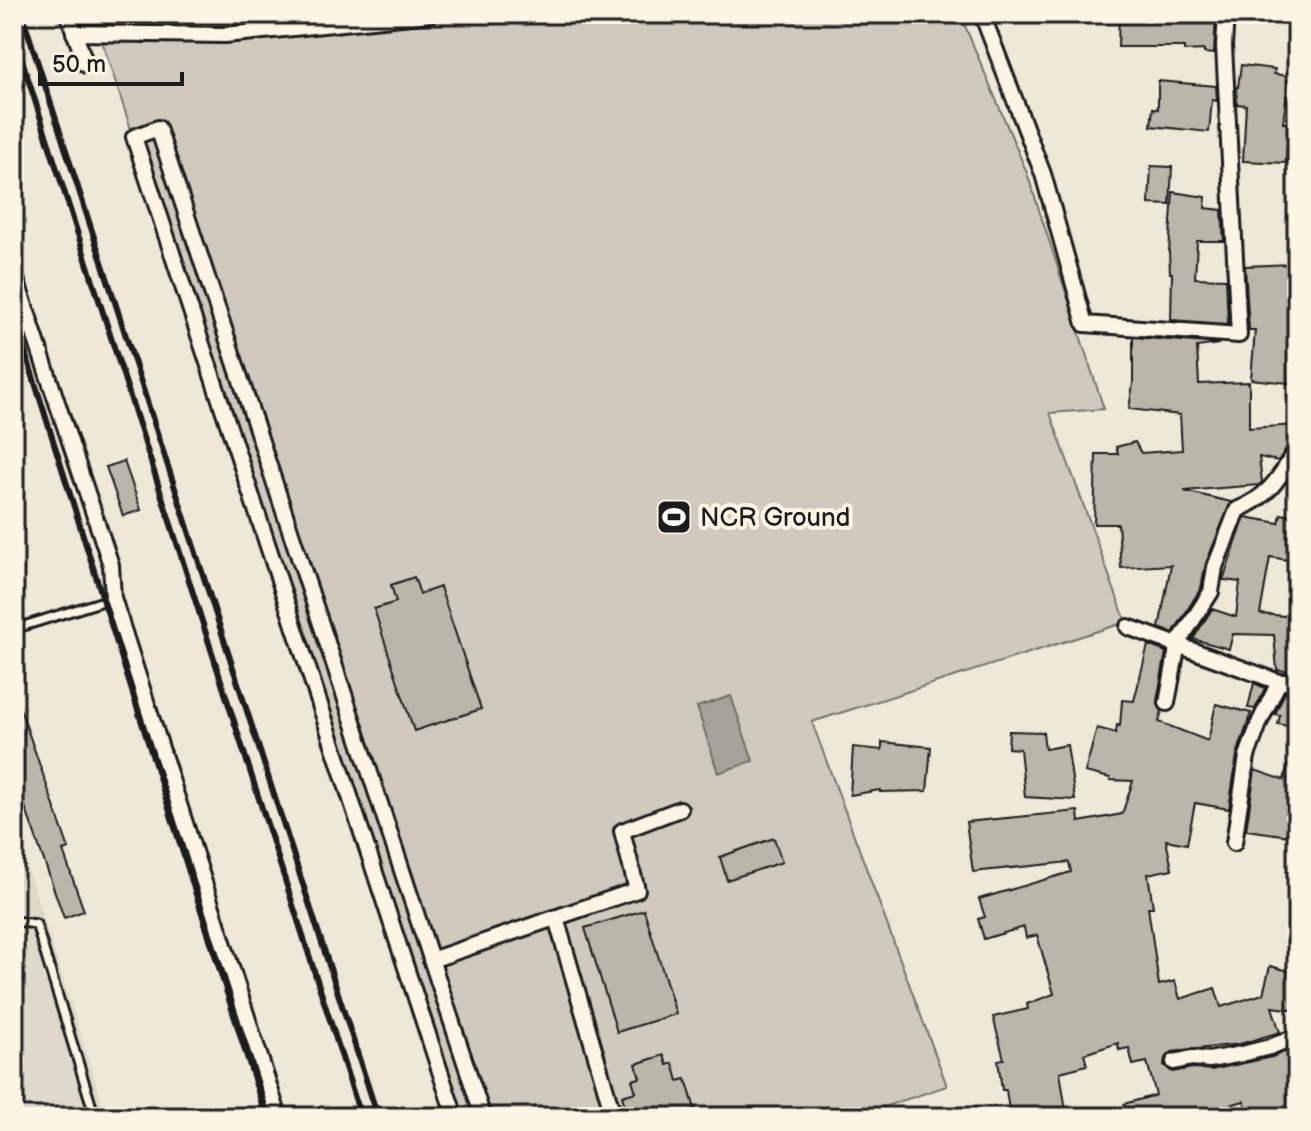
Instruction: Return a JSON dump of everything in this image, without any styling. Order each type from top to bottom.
[{"type":"street","points":[[68,14],[86,65]]},
{"type":"street","points":[[74,33],[225,35],[431,14]]},
{"type":"street","points":[[982,14],[1043,174],[1085,324],[1239,335],[1224,46],[1226,14]]},
{"type":"street","points":[[455,1117],[134,137],[158,128],[483,1117]]},
{"type":"street","points":[[14,273],[111,565],[113,598],[279,1117]]},
{"type":"street","points":[[1167,703],[1178,643],[1211,592],[1215,567],[1237,510],[1259,501],[1275,484],[1297,450]]},
{"type":"street","points":[[1128,627],[1279,682],[1297,682]]},
{"type":"street","points":[[1234,843],[1247,756],[1279,682]]},
{"type":"street","points":[[431,960],[637,890],[622,831],[680,809]]},
{"type":"street","points":[[556,918],[612,1111],[591,1117]]},
{"type":"street","points":[[1174,1062],[1242,1054],[1297,1036]]},
{"type":"lane","points":[[14,629],[113,598]]},
{"type":"lane","points":[[14,921],[36,924],[95,1117]]},
{"type":"shaded area","name":"NCR Ground","points":[[379,14],[960,14],[1027,173],[1104,409],[1050,413],[1126,622],[812,722],[947,1086],[853,1117],[456,1117],[101,38]]},
{"type":"shaded area","points":[[731,696],[753,761],[718,773],[697,707]]},
{"type":"shaded area","points":[[14,826],[107,1117],[14,1117]]},
{"type":"building","points":[[1119,14],[1216,14],[1214,54],[1204,53],[1204,50],[1184,51],[1184,47],[1118,47]]},
{"type":"building","points":[[1241,65],[1275,69],[1274,74],[1289,76],[1283,123],[1288,123],[1286,163],[1243,161],[1246,105],[1237,104],[1236,87]]},
{"type":"building","points":[[1158,81],[1216,86],[1217,101],[1212,100],[1209,132],[1151,126],[1153,108],[1158,109]]},
{"type":"building","points":[[1151,166],[1172,167],[1170,205],[1149,204]]},
{"type":"building","points":[[1173,192],[1206,197],[1205,208],[1222,210],[1224,241],[1197,241],[1195,278],[1226,279],[1228,324],[1171,320],[1169,252]]},
{"type":"building","points":[[1292,264],[1292,274],[1297,274],[1294,320],[1297,321],[1297,384],[1251,379],[1255,330],[1249,330],[1245,266]]},
{"type":"building","points":[[1133,337],[1219,344],[1197,347],[1199,384],[1249,382],[1249,428],[1297,425],[1297,440],[1289,444],[1278,461],[1259,457],[1262,482],[1259,485],[1184,491],[1231,502],[1206,563],[1201,588],[1173,633],[1159,628],[1171,565],[1121,568],[1118,524],[1094,524],[1096,454],[1118,454],[1116,447],[1135,442],[1141,453],[1182,450],[1180,415],[1129,409],[1133,383]]},
{"type":"building","points":[[124,461],[141,510],[123,516],[106,467]]},
{"type":"building","points":[[1281,514],[1297,517],[1297,547],[1293,561],[1270,557],[1260,614],[1297,617],[1297,672],[1277,670],[1274,635],[1233,634],[1229,649],[1193,639],[1212,609],[1236,617],[1240,582],[1223,580],[1245,517],[1279,523]]},
{"type":"building","points":[[414,577],[420,594],[440,587],[481,709],[414,731],[374,609],[396,602],[391,585]]},
{"type":"building","points":[[1148,645],[1166,652],[1157,701],[1162,711],[1159,722],[1208,741],[1216,704],[1251,713],[1237,755],[1229,809],[1195,803],[1187,844],[1166,840],[1172,869],[1148,874],[1153,907],[1148,907],[1159,985],[1175,981],[1180,999],[1215,988],[1221,1007],[1263,994],[1270,966],[1297,973],[1297,1010],[1272,1007],[1280,1032],[1240,1044],[1172,1052],[1165,1058],[1164,1065],[1172,1072],[1193,1068],[1211,1070],[1272,1057],[1297,1047],[1297,1113],[1286,1117],[1250,1117],[1244,1101],[1187,1117],[1128,1117],[1124,1104],[1156,1095],[1147,1062],[1133,1065],[1129,1048],[1119,1050],[1118,1043],[1084,1054],[1087,1065],[1060,1072],[1067,1117],[1010,1117],[998,1060],[1004,1059],[993,1017],[1028,1009],[1027,1004],[1054,994],[1037,935],[1026,938],[1024,927],[984,939],[978,919],[985,917],[979,899],[1071,872],[1069,862],[973,872],[966,822],[1078,811],[1079,822],[1122,814],[1133,781],[1110,780],[1085,772],[1097,728],[1116,733],[1117,725],[1120,726],[1122,700],[1134,701]]},
{"type":"building","points":[[1254,683],[1265,688],[1255,709],[1248,708]]},
{"type":"building","points":[[1285,692],[1297,692],[1297,728],[1278,724],[1280,715],[1275,714]]},
{"type":"building","points":[[14,697],[69,849],[63,851],[84,911],[64,918],[14,775]]},
{"type":"building","points":[[1009,731],[1043,732],[1045,749],[1067,745],[1075,800],[1025,797],[1020,749],[1008,748]]},
{"type":"building","points":[[882,742],[931,747],[927,791],[880,790],[850,795],[853,747],[882,750]]},
{"type":"building","points":[[1291,752],[1297,753],[1297,837],[1246,830],[1255,770],[1284,780]]},
{"type":"building","points":[[774,838],[782,862],[727,880],[720,857]]},
{"type":"building","points":[[644,910],[676,1014],[617,1032],[585,928]]},
{"type":"building","points":[[664,1055],[667,1065],[673,1063],[678,1081],[686,1079],[695,1109],[687,1111],[689,1117],[628,1117],[622,1096],[636,1092],[632,1080],[640,1078],[636,1064]]},
{"type":"railway","points":[[22,14],[378,1117]]},
{"type":"railway","points":[[14,35],[361,1117]]},
{"type":"railway","points":[[14,316],[266,1117]]},
{"type":"place","name":"NCR Ground","points":[[674,517]]}]
